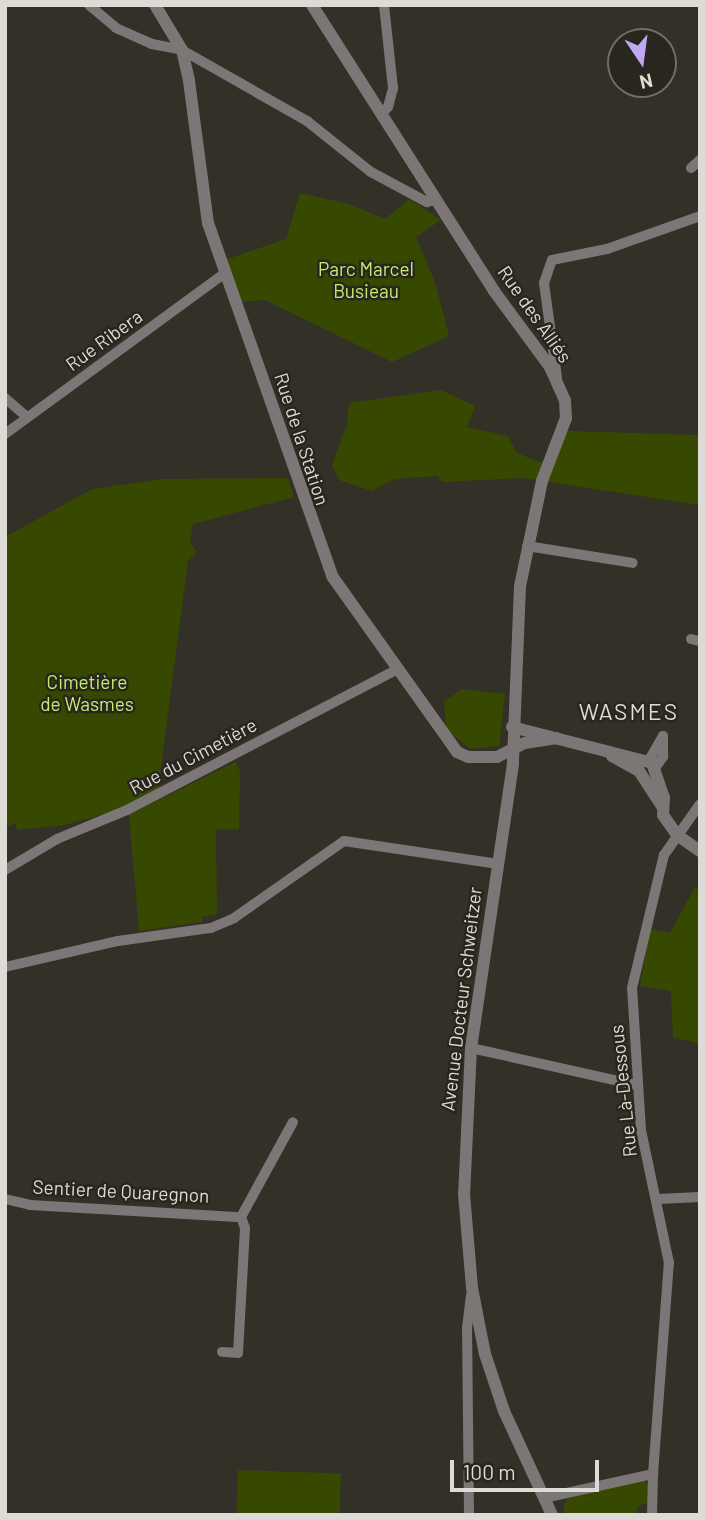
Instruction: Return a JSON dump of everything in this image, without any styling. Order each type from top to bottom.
[{"type":"street","points":[[89,5],[116,28],[152,44],[182,50],[307,121],[371,172],[427,202],[436,200]]},
{"type":"street","name":"Rue de la Station","points":[[155,5],[182,50],[193,101],[204,202],[224,274],[320,551],[348,601],[457,752],[482,758],[506,754]]},
{"type":"street","name":"Rue des Alliés","points":[[312,5],[436,200],[557,380],[566,418],[547,465],[520,586],[512,727]]},
{"type":"street","points":[[381,114],[388,107],[393,88],[384,5]]},
{"type":"street","points":[[691,168],[700,160]]},
{"type":"street","points":[[557,380],[546,266],[560,256],[607,248],[700,216]]},
{"type":"street","name":"Rue Ribera","points":[[5,433],[224,274]]},
{"type":"street","points":[[5,398],[27,417]]},
{"type":"street","points":[[527,546],[633,563]]},
{"type":"street","name":"Rue du Cimetière","points":[[5,870],[57,839],[127,810],[397,670]]},
{"type":"street","points":[[506,754],[512,727],[557,738],[647,769],[677,835],[700,851]]},
{"type":"street","points":[[506,754],[525,743],[557,738]]},
{"type":"street","name":"Avenue Docteur Schweitzer","points":[[506,754],[508,773],[498,864],[471,1048],[464,1194],[472,1288],[493,1382],[552,1515]]},
{"type":"street","name":"Rue Là-Dessous","points":[[652,1515],[653,1474],[670,1286],[658,1199],[644,1150],[637,1085],[634,974],[664,855],[700,804]]},
{"type":"street","points":[[5,967],[118,941],[211,928],[234,918],[344,841],[498,864]]},
{"type":"street","points":[[471,1048],[637,1085]]},
{"type":"street","points":[[222,1353],[238,1353],[245,1228],[238,1216],[293,1122]]},
{"type":"street","points":[[658,1199],[700,1197]]},
{"type":"street","name":"Sentier de Quaregnon","points":[[5,1199],[30,1205],[238,1216]]},
{"type":"street","points":[[469,1515],[467,1328],[472,1288]]},
{"type":"street","points":[[544,1498],[653,1474]]},
{"type":"green space","name":"Parc Marcel Busieau","points":[[300,193],[349,204],[385,219],[410,199],[441,220],[416,237],[435,282],[449,336],[392,362],[265,300],[242,302],[222,261],[286,239]]},
{"type":"green space","points":[[441,390],[475,406],[467,427],[508,436],[517,453],[547,465],[560,434],[569,431],[700,435],[700,505],[523,478],[443,482],[437,476],[394,479],[372,491],[339,480],[332,465],[347,424],[349,403]]},
{"type":"green space","name":"Cimetière de Wasmes","points":[[288,478],[294,497],[193,524],[190,542],[197,552],[188,561],[158,790],[112,812],[64,825],[17,830],[16,823],[5,827],[5,537],[92,489],[164,479]]},
{"type":"green space","points":[[462,689],[505,694],[499,746],[470,749],[446,729],[444,702]]},
{"type":"green space","points":[[235,762],[240,771],[239,829],[216,830],[217,914],[202,917],[202,922],[139,931],[129,815]]},
{"type":"green space","points":[[695,887],[700,892],[700,1044],[673,1037],[671,991],[640,986],[650,929],[670,933]]},
{"type":"green space","points":[[238,1470],[341,1474],[339,1515],[236,1515]]},
{"type":"green space","points":[[644,1481],[650,1485],[649,1502],[637,1507],[636,1515],[566,1515],[563,1509],[568,1496]]},
{"type":"district","name":"WASMES","points":[[629,711]]}]
